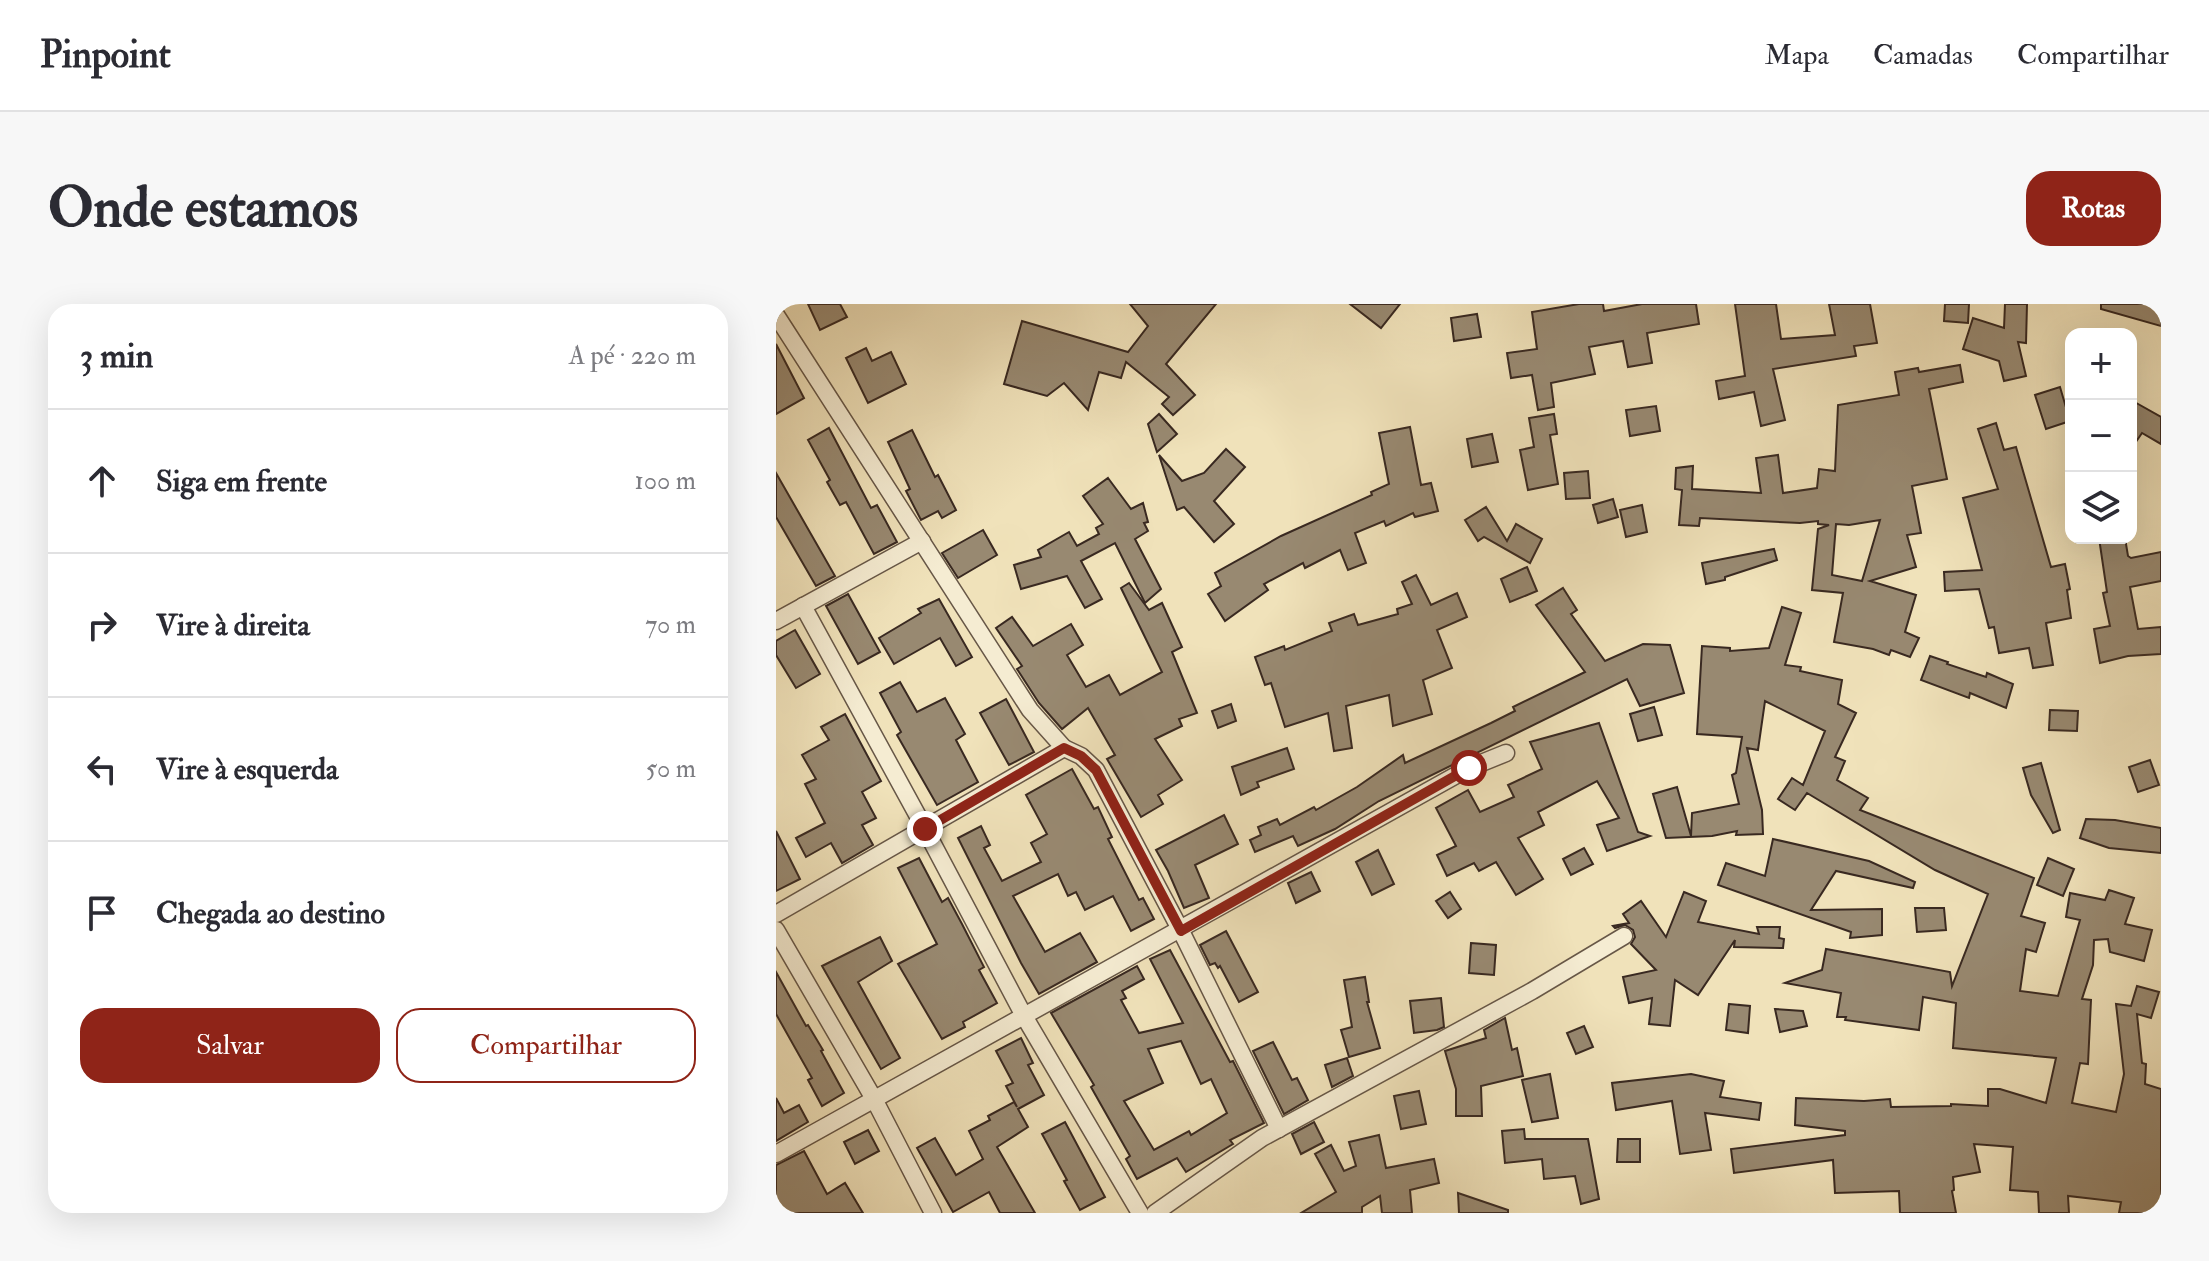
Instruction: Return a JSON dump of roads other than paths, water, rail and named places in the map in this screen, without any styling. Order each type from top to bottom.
[{"type":"street","points":[[776,315],[1030,710],[1064,748],[1081,756],[1096,770],[1181,931],[1279,1129]]},
{"type":"street","points":[[776,621],[922,541]]},
{"type":"street","points":[[803,606],[1024,1016],[1140,1213]]},
{"type":"street","points":[[776,914],[1064,748]]},
{"type":"street","points":[[776,1154],[1469,768],[1506,753]]},
{"type":"street","points":[[776,930],[874,1099],[933,1213]]},
{"type":"street","points":[[1155,1213],[1262,1138],[1532,991],[1624,936]]}]
